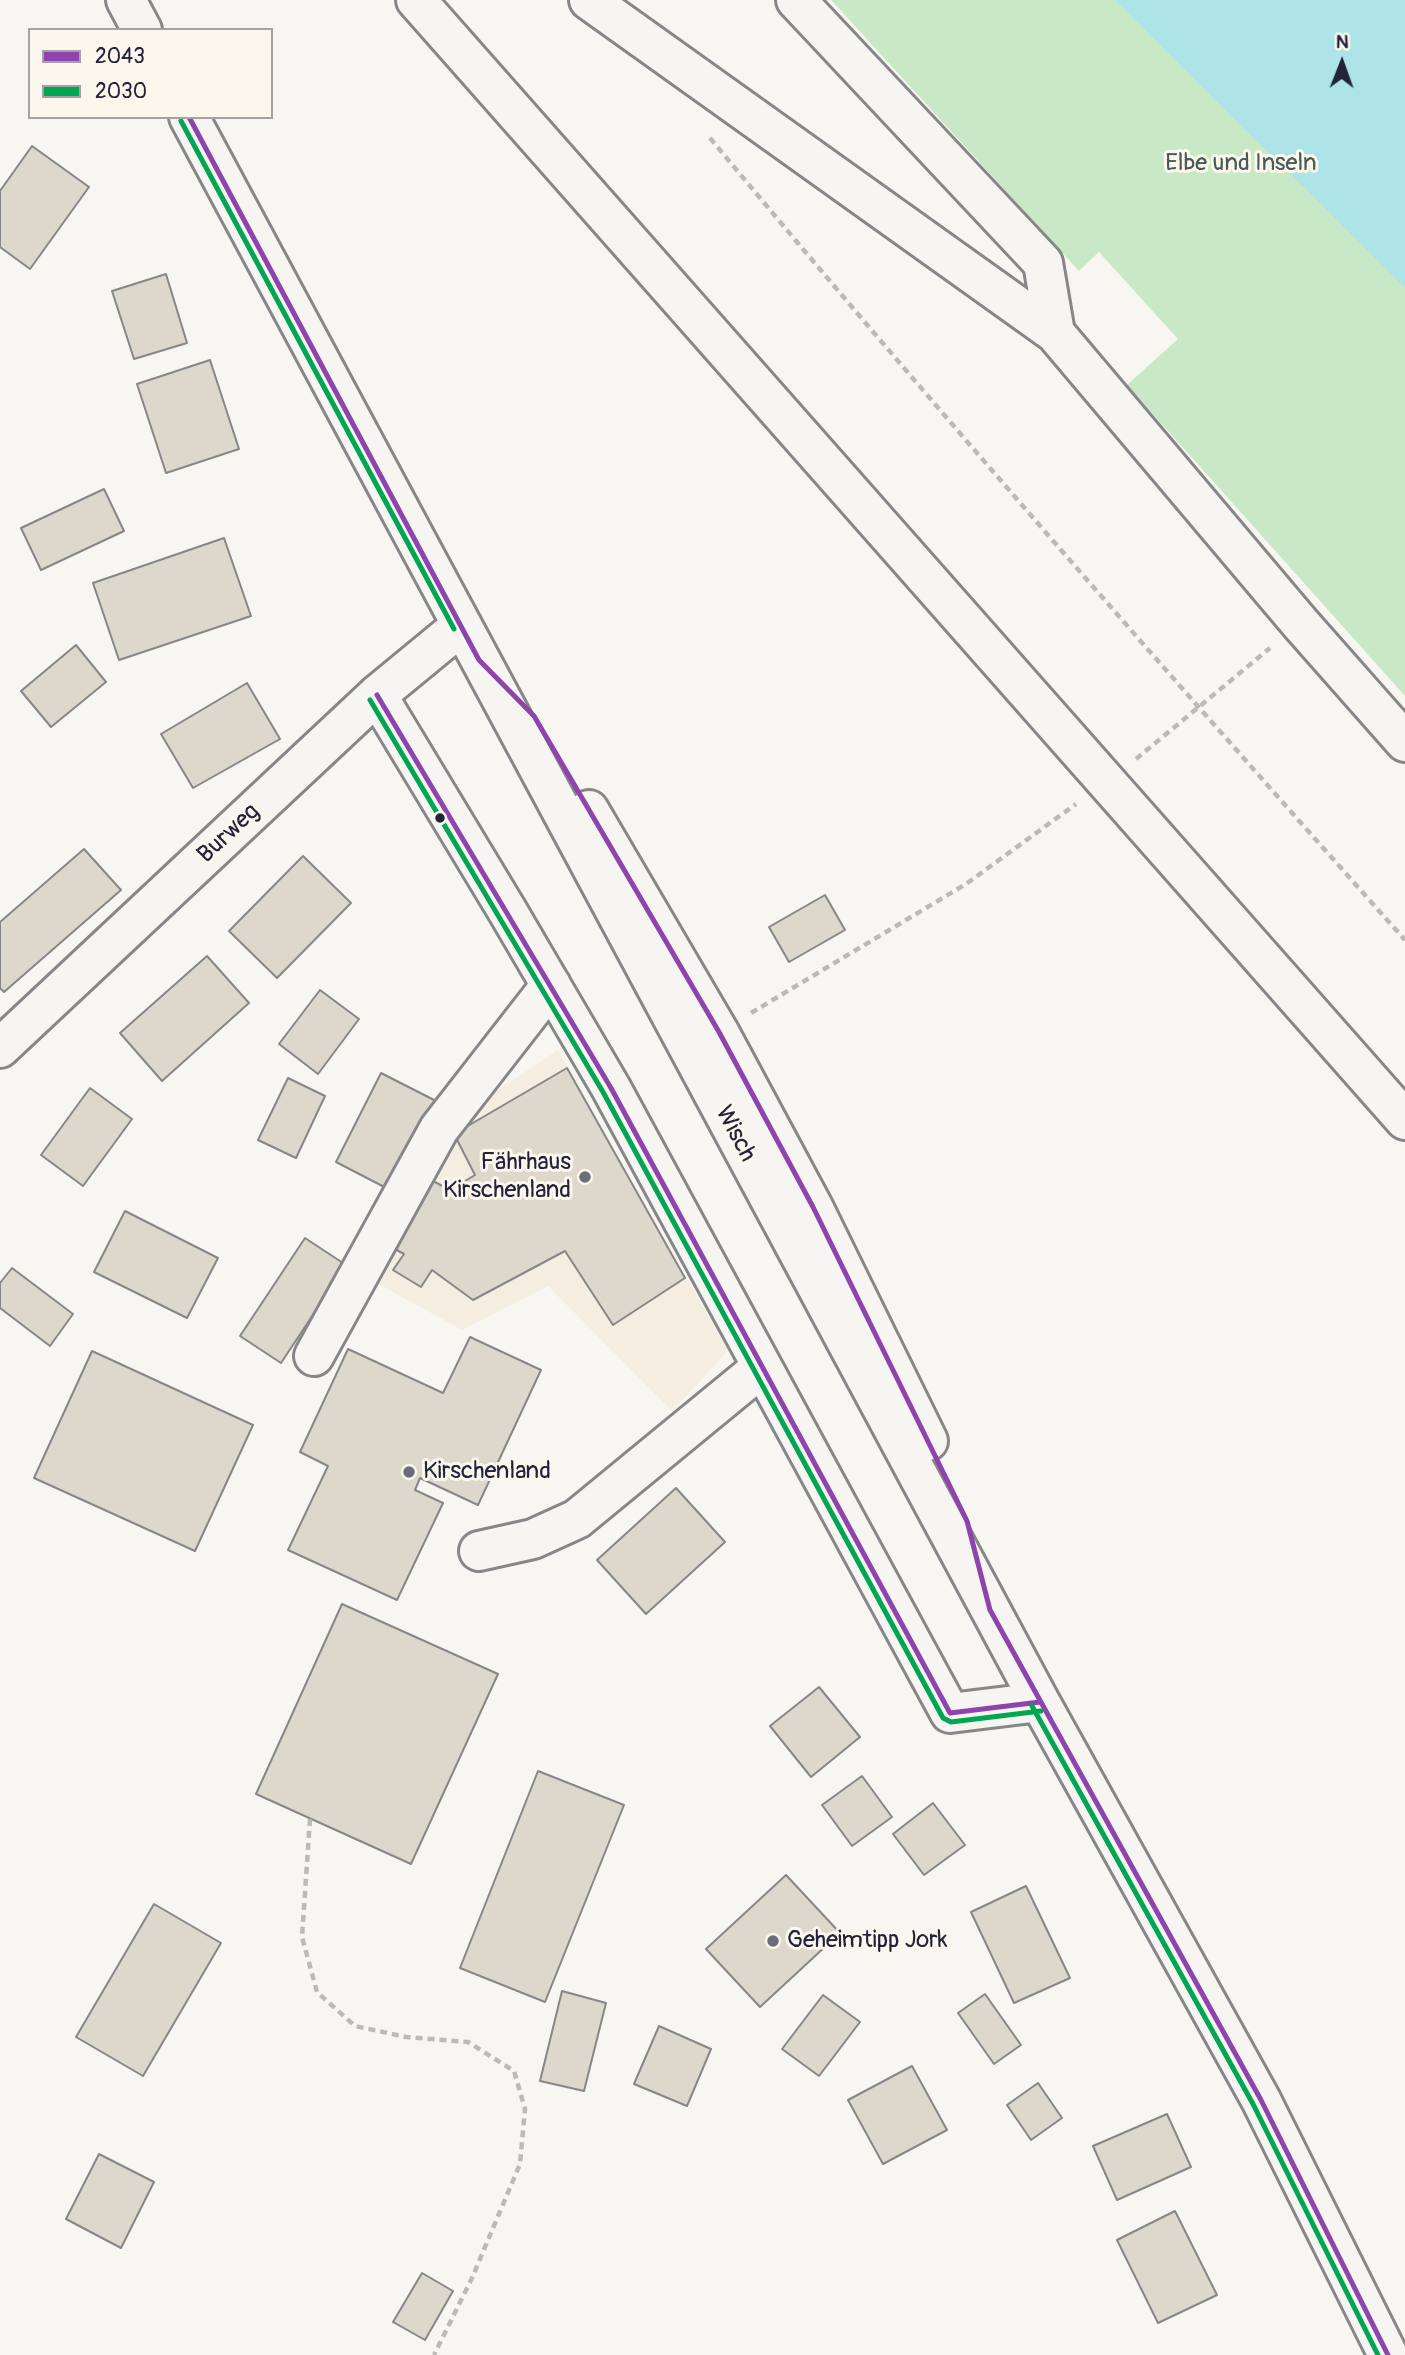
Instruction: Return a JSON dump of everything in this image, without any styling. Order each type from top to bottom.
[{"type":"street","points":[[126,0],[141,28]]},
{"type":"street","points":[[416,0],[1405,1120]]},
{"type":"street","points":[[589,0],[1055,333],[1300,623],[1405,742]]},
{"type":"street","points":[[796,0],[1043,264],[1055,333]]},
{"type":"street","name":"Wisch","points":[[190,119],[990,1610],[1261,2101],[1388,2355]]},
{"type":"street","name":"Burweg","points":[[0,1048],[377,695],[462,625]]},
{"type":"street","name":"Wisch","points":[[479,660],[534,716],[719,1032],[813,1208],[967,1521],[990,1610]]},
{"type":"street","points":[[377,695],[611,1088],[950,1713],[1040,1702]]},
{"type":"street","points":[[314,1356],[439,1129],[551,985]]},
{"type":"street","points":[[479,1551],[533,1539],[577,1519],[762,1367]]},
{"type":"path","points":[[709,137],[821,271],[1199,708],[1405,940]]},
{"type":"path","points":[[719,1032],[965,884],[1107,782],[1300,623]]},
{"type":"path","points":[[310,1819],[302,1937],[317,1992],[355,2026],[406,2037],[468,2042],[514,2071],[525,2109],[520,2164],[472,2278],[434,2355]]},
{"type":"shaded area","points":[[558,1050],[728,1351],[672,1411],[548,1286],[462,1330],[360,1274],[439,1129]]},
{"type":"green space","name":"Elbe und Inseln","points":[[831,0],[1405,0],[1405,696],[1127,385],[1178,339],[1099,252],[1079,271]]},
{"type":"water","points":[[1115,0],[1405,0],[1405,288]]},
{"type":"building","points":[[32,146],[89,187],[30,269],[0,247],[0,191]]},
{"type":"building","points":[[166,274],[187,343],[134,359],[112,291]]},
{"type":"building","points":[[210,360],[239,449],[166,473],[137,384]]},
{"type":"building","points":[[104,489],[124,531],[41,570],[21,528]]},
{"type":"building","points":[[224,538],[251,616],[119,660],[93,583]]},
{"type":"building","points":[[76,645],[106,682],[51,727],[21,691]]},
{"type":"building","points":[[247,683],[280,739],[193,788],[161,734]]},
{"type":"building","points":[[84,849],[121,890],[4,992],[0,988],[0,922]]},
{"type":"building","points":[[303,856],[351,903],[277,978],[229,931]]},
{"type":"building","points":[[825,895],[845,930],[789,962],[769,927]]},
{"type":"building","points":[[207,956],[249,1003],[162,1081],[120,1033]]},
{"type":"building","points":[[320,990],[359,1019],[318,1074],[279,1044]]},
{"type":"building","points":[[567,1068],[685,1278],[613,1325],[565,1251],[473,1300],[432,1270],[421,1287],[393,1270],[404,1254],[393,1248],[433,1181],[450,1190],[475,1175],[454,1134]]},
{"type":"building","points":[[381,1073],[440,1103],[394,1192],[336,1162]]},
{"type":"building","points":[[288,1078],[325,1096],[296,1158],[258,1140]]},
{"type":"building","points":[[90,1088],[132,1119],[83,1186],[41,1155]]},
{"type":"building","points":[[125,1211],[218,1258],[187,1318],[94,1272]]},
{"type":"building","points":[[305,1238],[346,1265],[281,1363],[240,1336]]},
{"type":"building","points":[[12,1268],[73,1314],[50,1346],[0,1308],[0,1283]]},
{"type":"building","name":"Kirschenland","points":[[470,1337],[541,1370],[478,1505],[420,1478],[415,1490],[443,1503],[397,1600],[288,1550],[328,1466],[300,1452],[348,1349],[443,1393]]},
{"type":"building","points":[[92,1351],[253,1425],[195,1551],[34,1478]]},
{"type":"building","points":[[676,1488],[725,1542],[646,1614],[597,1560]]},
{"type":"building","points":[[342,1604],[498,1674],[411,1864],[256,1794]]},
{"type":"building","points":[[819,1687],[860,1737],[811,1777],[770,1726]]},
{"type":"building","points":[[538,1771],[624,1805],[545,2002],[460,1968]]},
{"type":"building","points":[[862,1776],[892,1817],[852,1846],[822,1805]]},
{"type":"building","points":[[933,1803],[965,1845],[924,1875],[893,1834]]},
{"type":"building","name":"Geheimtipp Jork","points":[[786,1875],[840,1933],[760,2007],[706,1949]]},
{"type":"building","points":[[1026,1886],[1070,1978],[1014,2003],[971,1912]]},
{"type":"building","points":[[154,1904],[221,1943],[143,2076],[76,2037]]},
{"type":"building","points":[[562,1991],[606,2003],[584,2091],[540,2081]]},
{"type":"building","points":[[985,1994],[1021,2045],[994,2064],[958,2013]]},
{"type":"building","points":[[823,1995],[860,2022],[819,2076],[782,2049]]},
{"type":"building","points":[[659,2026],[711,2049],[687,2106],[634,2084]]},
{"type":"building","points":[[912,2066],[947,2130],[883,2164],[848,2100]]},
{"type":"building","points":[[1038,2083],[1062,2118],[1031,2140],[1007,2105]]},
{"type":"building","points":[[1167,2114],[1191,2167],[1117,2200],[1093,2146]]},
{"type":"building","points":[[99,2154],[154,2182],[121,2248],[66,2219]]},
{"type":"building","points":[[1175,2211],[1217,2295],[1158,2323],[1117,2240]]},
{"type":"building","points":[[422,2273],[453,2291],[425,2340],[393,2322]]},
{"type":"transit line","name":"2043","points":[[190,119],[479,660],[534,716],[719,1032],[813,1207],[967,1521],[990,1610],[1261,2100],[1388,2355]]},
{"type":"transit line","name":"2030","points":[[181,121],[454,629]]},
{"type":"transit line","name":"2043","points":[[377,695],[611,1088],[950,1713],[1040,1702]]},
{"type":"transit line","name":"2030","points":[[370,700],[603,1092],[943,1718],[951,1722],[1041,1711]]},
{"type":"transit line","name":"2030","points":[[1032,1706],[1253,2104],[1378,2355]]},
{"type":"place","name":"Fährhaus Kirschenland","points":[[585,1177]]},
{"type":"place","name":"Kirschenland","points":[[409,1472]]},
{"type":"place","name":"Geheimtipp Jork","points":[[773,1941]]}]
